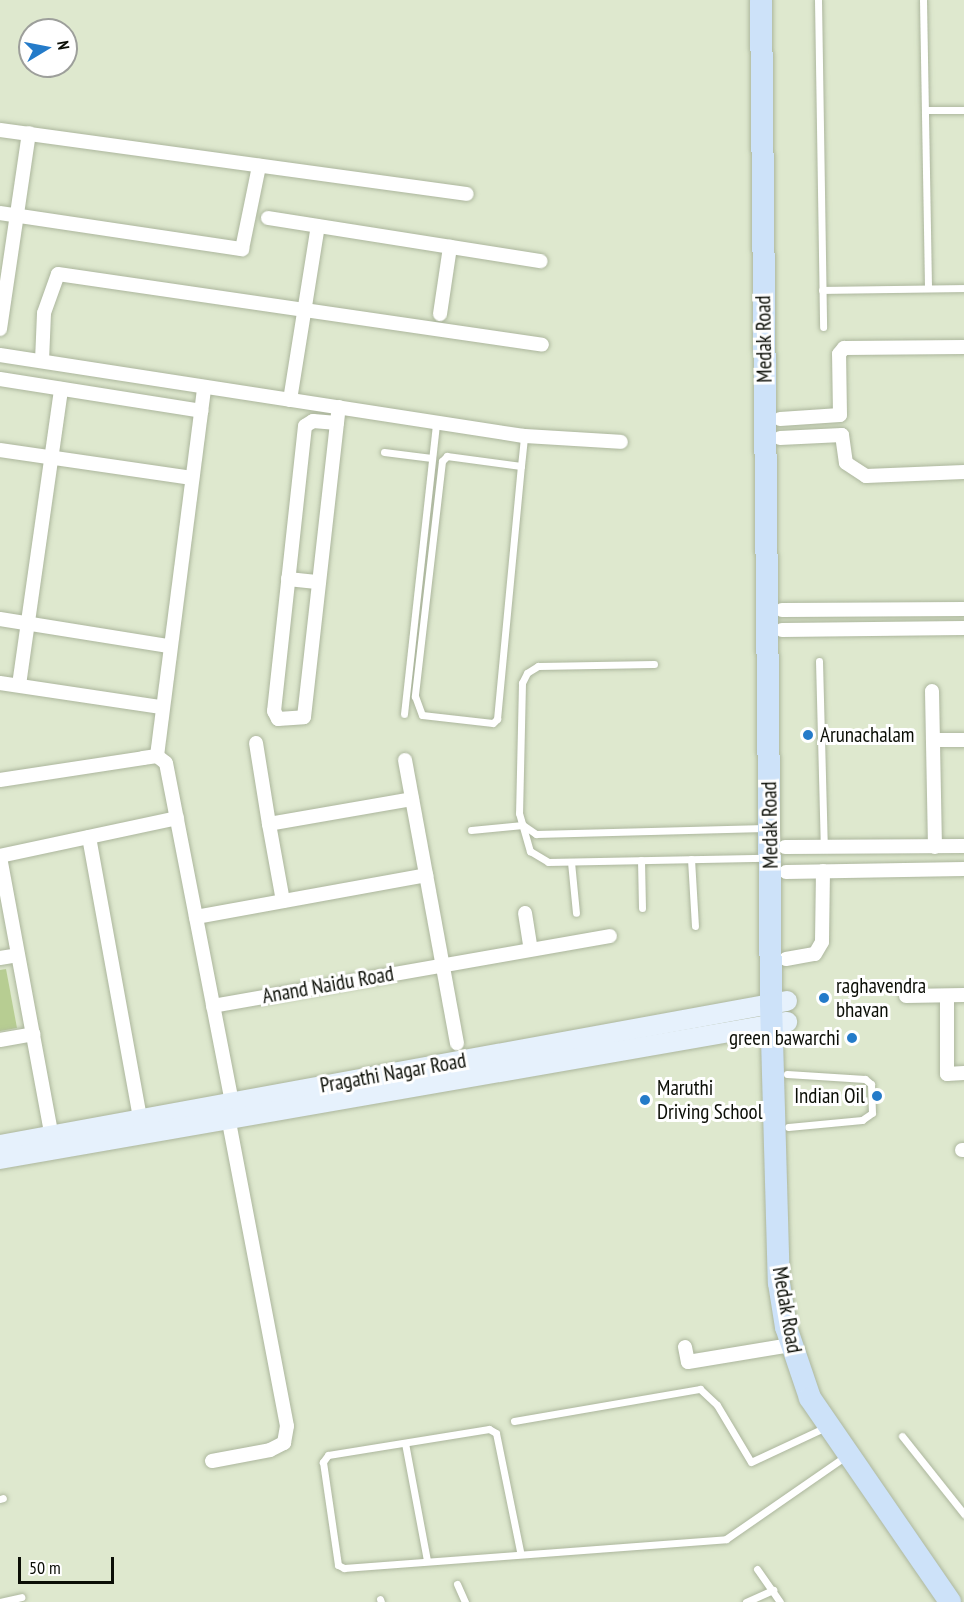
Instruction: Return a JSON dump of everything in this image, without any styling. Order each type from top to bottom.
[{"type":"main road","name":"Medak Road","points":[[761,0],[780,428],[782,620],[779,1012],[774,1208],[779,1283],[791,1345],[826,1427],[846,1456],[917,1545],[964,1596]]},
{"type":"main road","name":"Medak Road","points":[[776,0],[770,194],[770,828],[780,859],[786,959],[779,1012],[787,1074],[794,1281],[812,1365],[836,1415],[950,1602]]},
{"type":"main road","name":"Pragathi Nagar Road","points":[[0,1159],[140,1117],[230,1110],[458,1052],[779,1012]]},
{"type":"main road","name":"Pragathi Nagar Road","points":[[0,1145],[53,1142],[779,1012]]},
{"type":"street","points":[[0,130],[467,194]]},
{"type":"street","points":[[0,329],[2,301],[29,133]]},
{"type":"street","points":[[0,213],[242,249],[259,166]]},
{"type":"street","points":[[268,218],[541,261]]},
{"type":"street","points":[[290,400],[318,226]]},
{"type":"street","points":[[440,314],[450,247]]},
{"type":"street","points":[[42,361],[44,313],[58,274],[542,345]]},
{"type":"street","points":[[964,347],[844,348],[838,354],[840,415],[846,463],[866,477],[964,472]]},
{"type":"street","points":[[0,355],[524,436],[621,442]]},
{"type":"street","points":[[0,380],[201,411]]},
{"type":"street","points":[[157,756],[161,707],[204,387]]},
{"type":"street","points":[[19,685],[62,389]]},
{"type":"street","points":[[337,423],[313,421],[305,426],[274,711],[279,719],[304,717],[339,407]]},
{"type":"street","points":[[780,428],[840,415]]},
{"type":"street","points":[[780,428],[842,435]]},
{"type":"street","points":[[0,450],[192,478]]},
{"type":"street","points":[[288,579],[319,582]]},
{"type":"street","points":[[782,620],[964,609]]},
{"type":"street","points":[[0,619],[169,646]]},
{"type":"street","points":[[782,620],[964,628]]},
{"type":"street","points":[[0,683],[161,707]]},
{"type":"street","points":[[932,691],[935,847]]},
{"type":"street","points":[[933,740],[964,740]]},
{"type":"street","points":[[256,743],[283,901]]},
{"type":"street","points":[[0,780],[157,756],[166,763],[213,1005],[287,1426],[284,1443],[270,1450],[212,1461]]},
{"type":"street","points":[[405,760],[458,1052]]},
{"type":"street","points":[[270,824],[412,799]]},
{"type":"street","points":[[53,1142],[0,856],[177,818]]},
{"type":"street","points":[[89,837],[140,1117]]},
{"type":"street","points":[[780,859],[824,848],[964,846]]},
{"type":"street","points":[[863,847],[863,870]]},
{"type":"street","points":[[780,859],[823,871],[964,869]]},
{"type":"street","points":[[786,959],[815,954],[822,942],[823,871]]},
{"type":"street","points":[[196,917],[426,875]]},
{"type":"street","points":[[525,913],[531,949]]},
{"type":"street","name":"Anand Naidu Road","points":[[213,1005],[442,963],[609,936]]},
{"type":"street","points":[[0,958],[18,955]]},
{"type":"street","points":[[906,996],[964,995]]},
{"type":"street","points":[[947,996],[947,1074],[964,1073]]},
{"type":"street","points":[[0,1040],[33,1034]]},
{"type":"street","points":[[685,1347],[688,1362],[791,1345]]},
{"type":"lane","points":[[818,0],[823,327]]},
{"type":"lane","points":[[923,0],[928,288]]},
{"type":"lane","points":[[925,110],[964,110]]},
{"type":"lane","points":[[822,290],[964,288]]},
{"type":"lane","points":[[404,714],[436,422]]},
{"type":"lane","points":[[521,466],[447,456],[442,461],[416,696],[422,715],[493,723],[496,719],[524,436]]},
{"type":"lane","points":[[384,452],[432,459]]},
{"type":"lane","points":[[819,661],[824,848]]},
{"type":"lane","points":[[654,664],[538,666],[527,673],[522,683],[524,825],[530,851],[548,862],[780,859]]},
{"type":"lane","points":[[471,830],[524,825],[536,834],[770,828]]},
{"type":"lane","points":[[641,860],[642,908]]},
{"type":"lane","points":[[691,860],[695,926]]},
{"type":"lane","points":[[571,862],[576,914]]},
{"type":"lane","points":[[787,1074],[865,1079],[871,1084],[872,1113],[862,1120],[788,1127]]},
{"type":"lane","points":[[513,1421],[700,1389],[712,1399],[751,1462],[826,1427]]},
{"type":"lane","points":[[520,1551],[496,1433],[489,1429],[328,1455],[323,1462],[339,1565],[427,1560],[520,1551],[726,1539],[846,1456]]},
{"type":"lane","points":[[902,1436],[964,1514]]},
{"type":"lane","points":[[405,1443],[427,1560]]},
{"type":"lane","points":[[757,1569],[780,1602]]},
{"type":"lane","points":[[457,1584],[465,1602]]},
{"type":"lane","points":[[746,1602],[773,1590]]},
{"type":"lane","points":[[0,1602],[21,1597]]},
{"type":"green space","points":[[6,969],[17,1028],[0,1031],[0,970]]},
{"type":"place","name":"Arunachalam","points":[[808,735]]},
{"type":"place","name":"raghavendra bhavan","points":[[824,998]]},
{"type":"place","name":"green bawarchi","points":[[852,1038]]},
{"type":"place","name":"Indian Oil","points":[[877,1096]]},
{"type":"place","name":"Maruthi Driving School","points":[[645,1100]]}]
